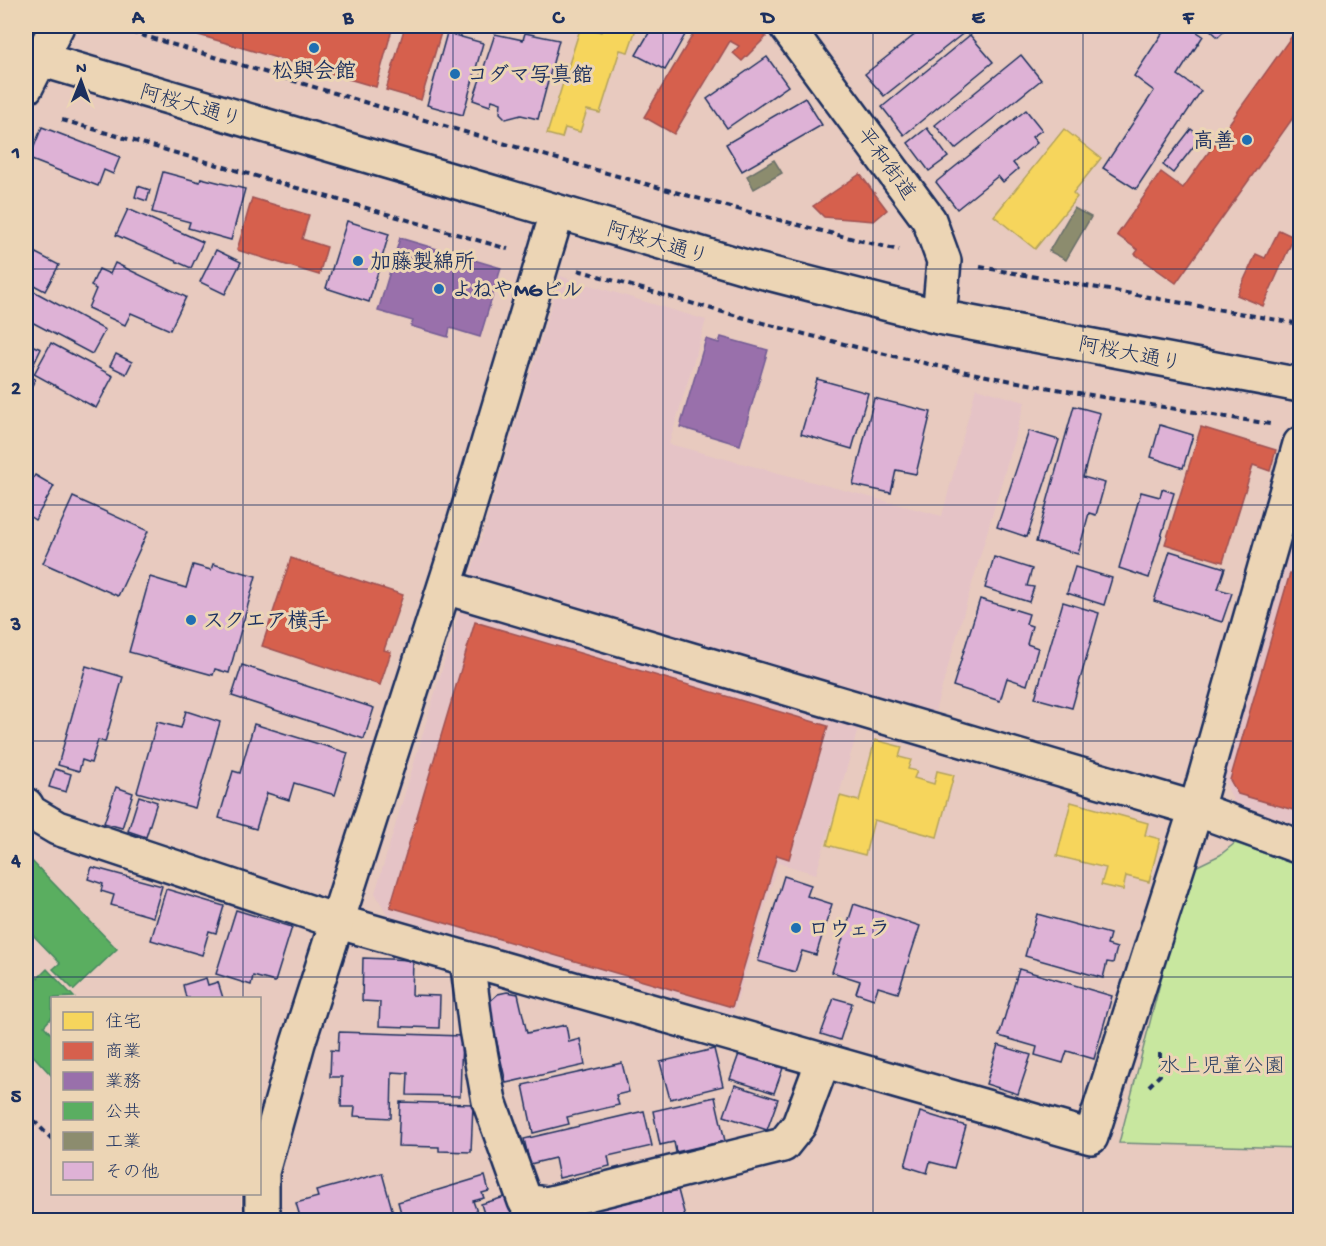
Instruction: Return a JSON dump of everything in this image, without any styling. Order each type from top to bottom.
[{"type":"street","points":[[30,67],[57,26]]},
{"type":"street","name":"平和街道","points":[[786,26],[929,220],[944,261],[939,317]]},
{"type":"street","name":"阿桜大通り","points":[[30,67],[749,268],[939,317],[1300,386]]},
{"type":"street","points":[[266,1221],[262,1208],[262,1172],[297,1043],[339,922],[445,587],[556,213]]},
{"type":"street","points":[[26,805],[30,812],[57,828],[339,922],[1091,1137],[1196,809],[1300,444]]},
{"type":"street","points":[[445,587],[1196,809],[1300,847]]},
{"type":"street","points":[[467,959],[476,1029],[489,1101],[525,1201],[547,1204],[783,1145],[799,1125],[823,1061]]},
{"type":"path","points":[[121,28],[566,161],[791,224],[944,261],[1300,324]]},
{"type":"path","points":[[26,1113],[51,1138]]},
{"type":"shaded area","points":[[560,276],[706,320],[669,444],[942,516],[976,388],[1025,402],[924,749],[858,729],[816,874],[778,863],[733,1014],[388,916],[375,893]]},
{"type":"shaded area","points":[[1300,517],[1300,826],[1234,803],[1222,774]]},
{"type":"green space","name":"水上児童公園","points":[[1235,843],[1300,866],[1300,1148],[1119,1143],[1189,870],[1220,855]]},
{"type":"building: 住宅","points":[[581,26],[601,32],[603,26],[637,26],[628,52],[620,50],[600,113],[587,110],[580,132],[565,128],[562,138],[547,134]]},
{"type":"building: 住宅","points":[[1064,129],[1101,158],[1073,193],[1077,197],[1035,249],[994,216]]},
{"type":"building: 住宅","points":[[875,740],[902,747],[899,757],[911,760],[908,769],[917,771],[914,778],[934,784],[937,771],[954,775],[937,837],[874,820],[865,855],[827,845],[840,796],[859,801]]},
{"type":"building: 住宅","points":[[1071,802],[1148,823],[1145,835],[1160,839],[1149,882],[1126,876],[1123,890],[1101,885],[1106,868],[1057,856]]},
{"type":"building: 商業","name":"松與会館","points":[[168,26],[393,26],[376,87]]},
{"type":"building: 商業","points":[[405,26],[443,26],[421,100],[386,90]]},
{"type":"building: 商業","points":[[698,26],[728,26],[738,31],[744,26],[754,26],[766,37],[742,61],[733,53],[739,46],[730,41],[674,134],[644,117]]},
{"type":"building: 商業","name":"高善","points":[[1299,26],[1300,108],[1176,283],[1135,254],[1138,250],[1117,235],[1161,172],[1183,188]]},
{"type":"building: 商業","points":[[860,174],[887,210],[874,221],[824,217],[813,206]]},
{"type":"building: 商業","points":[[252,198],[309,215],[302,239],[327,247],[319,275],[237,250]]},
{"type":"building: 商業","points":[[1279,230],[1294,237],[1263,306],[1237,295],[1256,254],[1265,258]]},
{"type":"building: 商業","points":[[1201,427],[1276,450],[1270,471],[1253,465],[1223,562],[1165,544]]},
{"type":"building: 商業","points":[[291,558],[403,595],[384,650],[391,652],[380,685],[262,646]]},
{"type":"building: 商業","points":[[1290,573],[1300,576],[1300,812],[1238,794],[1230,780]]},
{"type":"building: 商業","points":[[475,622],[828,726],[789,859],[777,855],[732,1007],[390,907]]},
{"type":"building: 業務","name":"よねやMGビル","points":[[400,238],[501,268],[480,337],[450,328],[448,337],[411,326],[413,321],[378,311]]},
{"type":"building: 業務","points":[[721,337],[768,350],[740,445],[680,427],[706,339],[719,343]]},
{"type":"building: 公共","points":[[26,855],[117,949],[74,990],[53,969],[60,963],[26,928]]},
{"type":"building: 公共","points":[[26,965],[38,978],[47,969],[74,997],[51,997],[51,1018],[44,1026],[51,1034],[51,1075],[26,1048]]},
{"type":"building: 工業","points":[[774,160],[782,173],[754,189],[747,176]]},
{"type":"building: 工業","points":[[1074,208],[1091,217],[1066,260],[1049,251]]},
{"type":"building: その他","points":[[653,26],[690,26],[665,70],[636,55]]},
{"type":"building: その他","points":[[926,26],[970,28],[884,96],[865,74]]},
{"type":"building: その他","points":[[1167,26],[1188,26],[1203,36],[1178,75],[1201,91],[1136,189],[1103,168],[1154,91],[1134,76]]},
{"type":"building: その他","points":[[1206,26],[1226,26],[1228,27],[1218,37]]},
{"type":"building: その他","name":"コダマ写真館","points":[[447,33],[483,43],[463,115],[427,105]]},
{"type":"building: その他","points":[[525,33],[559,40],[538,119],[521,115],[506,119],[500,113],[501,103],[492,100],[490,106],[473,100],[495,34],[523,40]]},
{"type":"building: その他","points":[[970,35],[993,62],[904,135],[882,107]]},
{"type":"building: その他","points":[[1021,55],[1041,80],[955,149],[935,125]]},
{"type":"building: その他","points":[[767,57],[788,86],[727,128],[707,99]]},
{"type":"building: その他","points":[[805,98],[822,125],[742,171],[726,144]]},
{"type":"building: その他","points":[[1026,110],[1042,130],[1032,137],[1037,143],[1013,163],[1018,169],[1003,182],[998,176],[957,209],[936,182]]},
{"type":"building: その他","points":[[42,127],[120,157],[113,174],[104,170],[98,186],[29,159]]},
{"type":"building: その他","points":[[927,128],[948,157],[929,171],[908,143]]},
{"type":"building: その他","points":[[1191,129],[1201,137],[1173,173],[1163,165]]},
{"type":"building: その他","points":[[163,172],[200,182],[201,178],[245,189],[231,240],[188,228],[190,222],[152,212]]},
{"type":"building: その他","points":[[138,186],[150,190],[147,201],[135,197]]},
{"type":"building: その他","points":[[128,209],[203,242],[191,268],[116,235]]},
{"type":"building: その他","name":"加藤製綿所","points":[[347,221],[389,234],[369,302],[326,288]]},
{"type":"building: その他","points":[[26,248],[59,265],[45,291],[26,281]]},
{"type":"building: その他","points":[[216,250],[241,262],[225,294],[200,282]]},
{"type":"building: その他","points":[[115,263],[186,297],[170,330],[131,313],[125,325],[88,308],[96,289],[91,286],[99,269],[110,274]]},
{"type":"building: その他","points":[[26,287],[105,330],[92,354],[26,319]]},
{"type":"building: その他","points":[[26,343],[41,349],[28,376],[35,379],[26,399]]},
{"type":"building: その他","points":[[51,343],[113,376],[96,408],[34,374]]},
{"type":"building: その他","points":[[116,354],[132,362],[126,374],[110,366]]},
{"type":"building: その他","points":[[817,379],[868,393],[852,449],[801,434]]},
{"type":"building: その他","points":[[874,398],[931,412],[916,474],[896,470],[891,493],[853,485]]},
{"type":"building: その他","points":[[1074,406],[1100,413],[1083,477],[1105,483],[1096,515],[1089,513],[1078,554],[1036,542]]},
{"type":"building: その他","points":[[1160,425],[1193,435],[1183,468],[1151,457]]},
{"type":"building: その他","points":[[1029,431],[1059,440],[1027,537],[997,527]]},
{"type":"building: その他","points":[[35,475],[54,486],[35,520],[26,514],[26,491]]},
{"type":"building: その他","points":[[1162,489],[1174,493],[1149,578],[1119,568],[1141,492],[1160,497]]},
{"type":"building: その他","points":[[73,497],[148,531],[118,596],[43,563]]},
{"type":"building: その他","points":[[1170,551],[1225,568],[1218,589],[1232,593],[1222,622],[1154,601]]},
{"type":"building: その他","points":[[994,557],[1032,569],[1027,586],[1034,587],[1029,602],[985,588]]},
{"type":"building: その他","name":"スクエア横手","points":[[213,564],[256,576],[229,673],[215,669],[213,675],[129,652],[150,577],[186,588],[193,565],[211,570]]},
{"type":"building: その他","points":[[1075,567],[1112,578],[1104,605],[1067,593]]},
{"type":"building: その他","points":[[980,599],[1029,614],[1026,624],[1032,626],[1027,644],[1038,648],[1027,685],[1007,678],[1000,701],[953,686]]},
{"type":"building: その他","points":[[1063,602],[1099,613],[1072,708],[1035,698]]},
{"type":"building: その他","points":[[242,665],[374,708],[364,739],[232,696]]},
{"type":"building: その他","points":[[86,666],[123,677],[105,742],[98,740],[91,763],[82,760],[79,771],[58,765]]},
{"type":"building: その他","points":[[186,711],[220,722],[195,808],[137,792],[157,722],[181,728]]},
{"type":"building: その他","points":[[254,724],[348,753],[335,795],[294,783],[289,800],[267,793],[256,829],[219,818],[233,771],[240,773]]},
{"type":"building: その他","points":[[55,769],[71,774],[66,792],[49,787]]},
{"type":"building: その他","points":[[116,787],[133,793],[122,828],[104,823]]},
{"type":"building: その他","points":[[139,796],[157,802],[146,837],[128,831]]},
{"type":"building: その他","points":[[92,867],[162,886],[153,917],[111,905],[114,895],[101,891],[103,884],[88,879]]},
{"type":"building: その他","name":"ロウェラ","points":[[784,876],[811,885],[807,896],[832,904],[816,955],[802,951],[795,972],[758,961]]},
{"type":"building: その他","points":[[166,889],[224,906],[216,933],[209,931],[202,955],[151,940]]},
{"type":"building: その他","points":[[854,904],[920,926],[898,993],[878,987],[874,999],[856,993],[860,981],[832,972]]},
{"type":"building: その他","points":[[236,910],[292,927],[275,982],[253,976],[251,985],[216,974]]},
{"type":"building: その他","points":[[1037,914],[1110,934],[1107,945],[1117,948],[1113,963],[1107,962],[1103,978],[1025,956]]},
{"type":"building: その他","points":[[363,958],[413,960],[412,995],[440,996],[439,1028],[379,1026],[380,1002],[362,1001]]},
{"type":"building: その他","points":[[1019,969],[1112,996],[1094,1059],[1067,1051],[1063,1063],[1035,1055],[1037,1047],[999,1036]]},
{"type":"building: その他","points":[[206,978],[208,985],[218,982],[223,997],[186,997],[183,985]]},
{"type":"building: その他","points":[[507,992],[518,994],[527,1033],[566,1025],[569,1042],[580,1039],[585,1065],[506,1083],[488,1003],[498,994]]},
{"type":"building: その他","points":[[834,998],[852,1003],[840,1040],[821,1034]]},
{"type":"building: その他","points":[[339,1032],[462,1036],[460,1096],[407,1095],[408,1073],[392,1072],[391,1118],[354,1116],[355,1107],[341,1107],[342,1077],[330,1077],[331,1050],[338,1051]]},
{"type":"building: その他","points":[[998,1045],[1031,1055],[1018,1094],[986,1084]]},
{"type":"building: その他","points":[[714,1049],[723,1086],[670,1099],[660,1062]]},
{"type":"building: その他","points":[[739,1054],[783,1068],[774,1093],[730,1079]]},
{"type":"building: その他","points":[[622,1063],[629,1092],[616,1095],[619,1105],[567,1117],[569,1124],[533,1133],[523,1085]]},
{"type":"building: その他","points":[[735,1085],[778,1099],[767,1130],[724,1116]]},
{"type":"building: その他","points":[[715,1097],[725,1141],[676,1152],[674,1142],[660,1145],[653,1111]]},
{"type":"building: その他","points":[[400,1102],[473,1104],[471,1152],[439,1151],[439,1147],[398,1146]]},
{"type":"building: その他","points":[[644,1111],[652,1146],[608,1156],[610,1166],[559,1178],[555,1158],[530,1164],[524,1139]]},
{"type":"building: その他","points":[[920,1112],[966,1126],[954,1168],[930,1162],[927,1173],[905,1166]]},
{"type":"building: その他","points":[[382,1173],[395,1220],[301,1220],[296,1203],[318,1197],[316,1191]]},
{"type":"building: その他","points":[[485,1176],[489,1191],[482,1193],[484,1198],[473,1201],[477,1212],[467,1215],[469,1220],[403,1220],[398,1202]]},
{"type":"building: その他","points":[[678,1190],[686,1220],[554,1220]]},
{"type":"building: その他","points":[[512,1195],[519,1220],[486,1220],[481,1204]]},
{"type":"place","name":"松與会館","points":[[314,48]]},
{"type":"place","name":"コダマ写真館","points":[[455,74]]},
{"type":"place","name":"高善","points":[[1247,140]]},
{"type":"place","name":"加藤製綿所","points":[[358,261]]},
{"type":"place","name":"よねやMGビル","points":[[439,289]]},
{"type":"place","name":"スクエア横手","points":[[191,620]]},
{"type":"place","name":"ロウェラ","points":[[796,928]]}]
